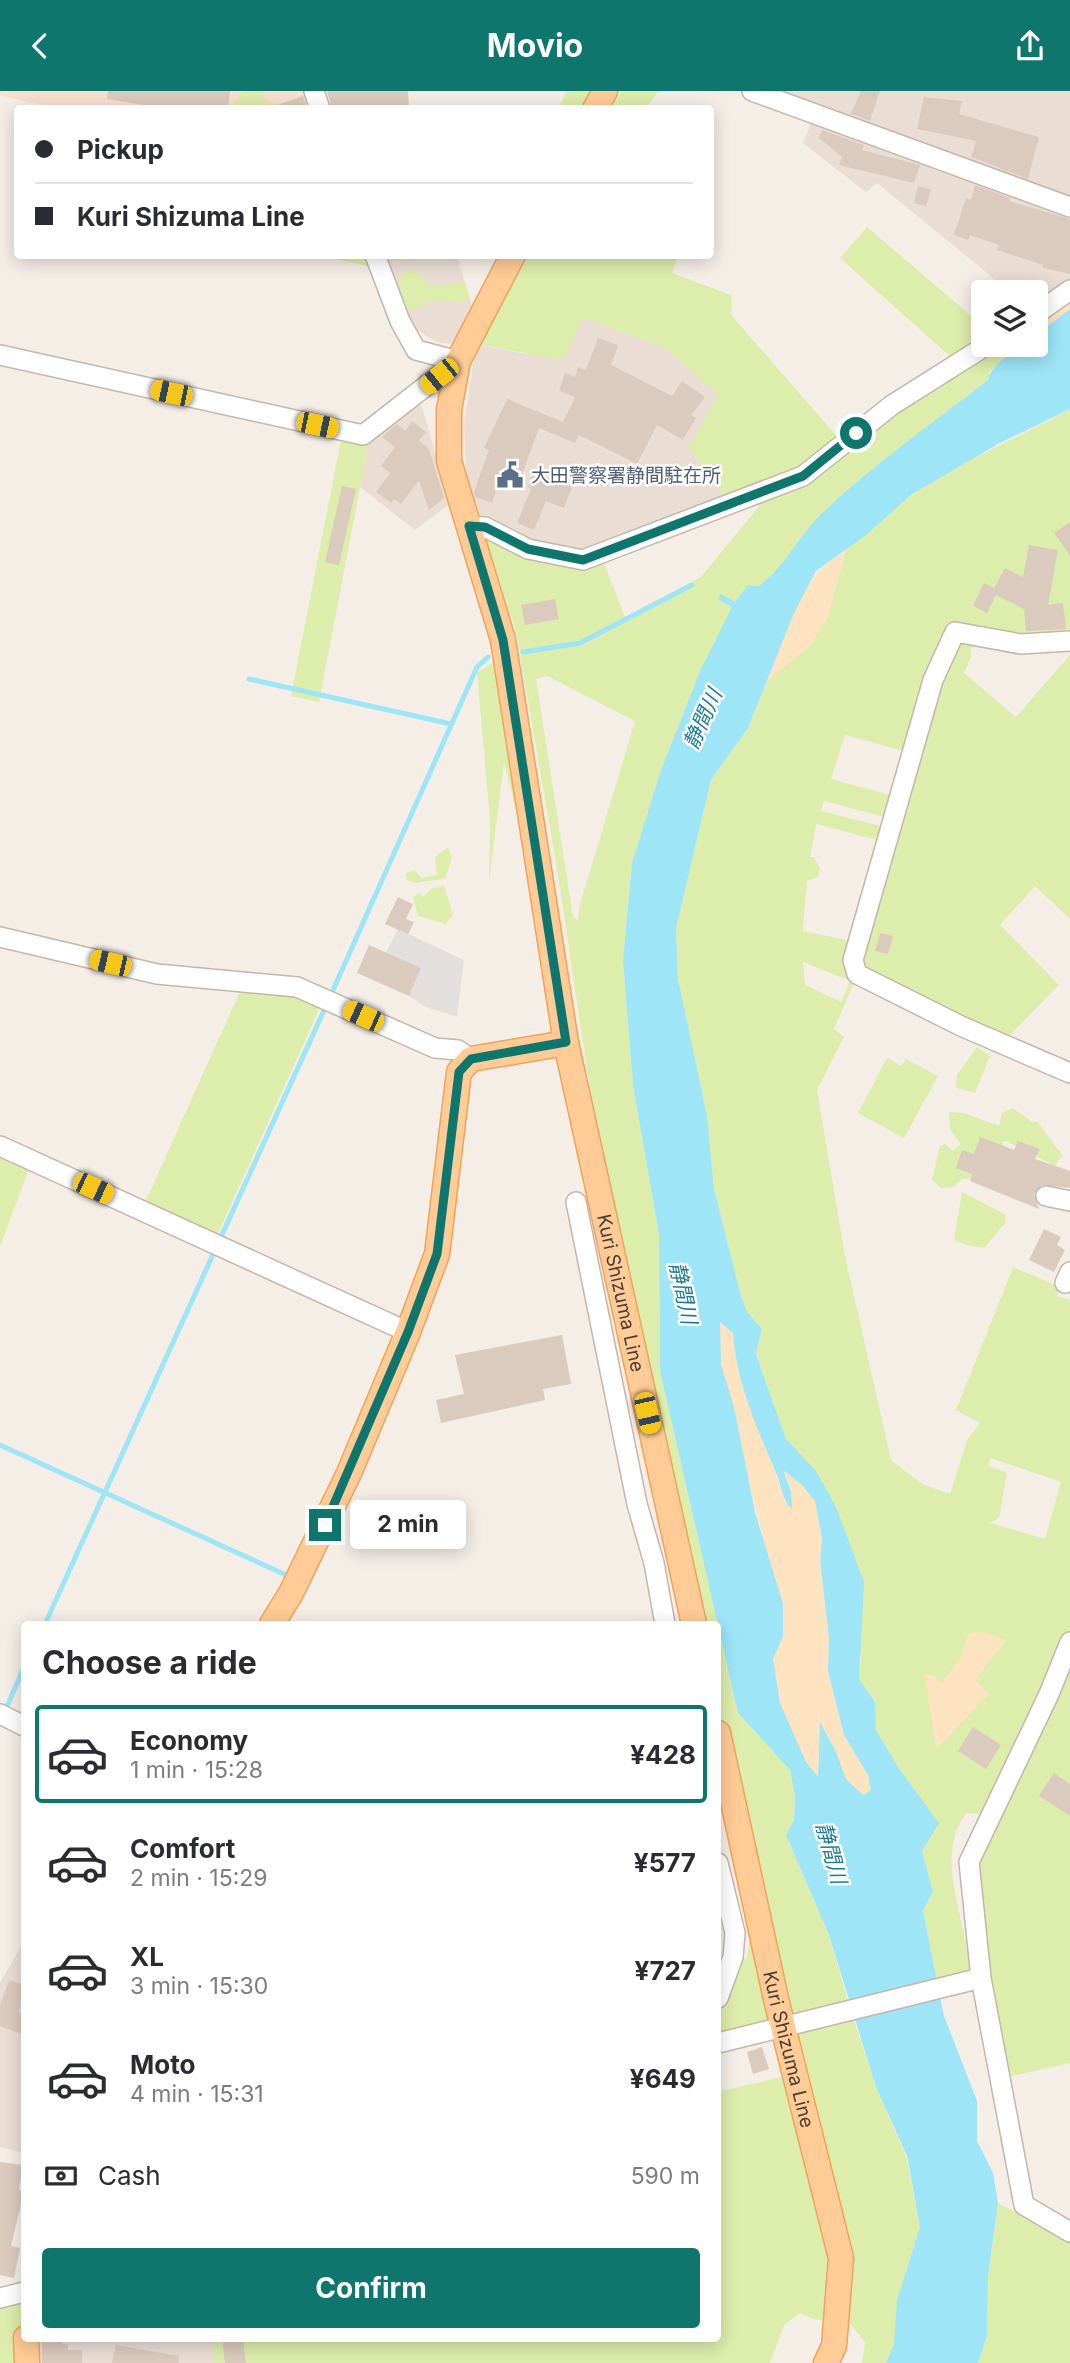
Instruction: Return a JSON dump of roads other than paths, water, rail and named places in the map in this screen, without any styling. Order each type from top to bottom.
[{"type":"main road","name":"Kuri Shizuma Line","points":[[511,259],[458,361],[449,411],[449,461],[503,640],[566,1042],[693,1621]]},
{"type":"main road","points":[[274,1621],[336,1503],[408,1332],[437,1254],[459,1072],[471,1059],[566,1042]]},
{"type":"main road","name":"Kuri Shizuma Line","points":[[721,1747],[783,2026],[841,2258],[834,2346],[826,2363]]},
{"type":"main road","points":[[26,2342],[27,2363]]},
{"type":"street","points":[[752,91],[1070,207]]},
{"type":"street","points":[[377,259],[400,321],[416,350],[458,361]]},
{"type":"street","points":[[1048,306],[1070,290]]},
{"type":"street","points":[[0,355],[363,435],[458,361]]},
{"type":"street","points":[[469,526],[485,527],[541,553],[583,560],[803,476],[892,405],[971,355]]},
{"type":"street","points":[[1070,641],[1021,644],[955,632],[933,680],[853,960],[858,974],[962,1027],[1070,1073]]},
{"type":"street","points":[[0,937],[157,974],[297,987],[435,1048],[458,1050],[471,1059]]},
{"type":"street","points":[[0,1146],[408,1332]]},
{"type":"street","points":[[1046,1196],[1070,1201]]},
{"type":"street","points":[[576,1202],[664,1621]]},
{"type":"street","points":[[1070,1642],[1049,1695],[969,1862],[981,1979],[1024,2205],[1070,2232]]},
{"type":"street","points":[[721,1875],[735,1933],[733,1957],[721,1990]]},
{"type":"street","points":[[721,2042],[981,1979]]},
{"type":"street","points":[[0,2298],[21,2293]]},
{"type":"water","name":"静間川","points":[[1070,309],[1070,409],[998,444],[912,494],[866,535],[816,571],[794,613],[748,728],[711,780],[676,928],[678,979],[707,1115],[714,1189],[741,1296],[747,1312],[762,1329],[756,1354],[786,1439],[816,1471],[836,1507],[864,1582],[859,1679],[875,1702],[876,1730],[900,1770],[939,1823],[922,1851],[933,1891],[923,1911],[944,2016],[977,2101],[977,2141],[993,2173],[998,2203],[988,2276],[987,2336],[978,2363],[886,2363],[894,2345],[897,2300],[920,2227],[907,2156],[876,2087],[829,1935],[786,1835],[794,1820],[795,1796],[790,1770],[738,1713],[721,1638],[721,1621],[717,1621],[660,1371],[659,1235],[633,1085],[623,960],[632,863],[661,770],[700,671],[732,607],[718,599],[721,594],[735,602],[748,585],[759,586],[776,570],[819,516],[859,480],[988,380],[1006,357],[1048,357],[1048,326]],"holes":[[[720,1322],[733,1333],[738,1370],[786,1502],[792,1509],[791,1491],[783,1470],[802,1485],[815,1501],[822,1538],[820,1560],[829,1639],[828,1671],[844,1735],[868,1775],[871,1790],[863,1795],[846,1779],[836,1752],[820,1722],[818,1777],[806,1762],[780,1703],[773,1659],[783,1636],[783,1604],[755,1512],[734,1407],[721,1364]]]},
{"type":"waterway","points":[[523,652],[580,643],[692,585]]},
{"type":"waterway","points":[[330,997],[477,667],[488,657]]},
{"type":"waterway","points":[[249,679],[451,724]]},
{"type":"waterway","points":[[46,1621],[326,1006]]},
{"type":"waterway","points":[[0,1445],[286,1575]]},
{"type":"waterway","points":[[5,1711],[21,1674]]},
{"type":"place","name":"大田警察署静間駐在所","points":[[510,475]]}]
